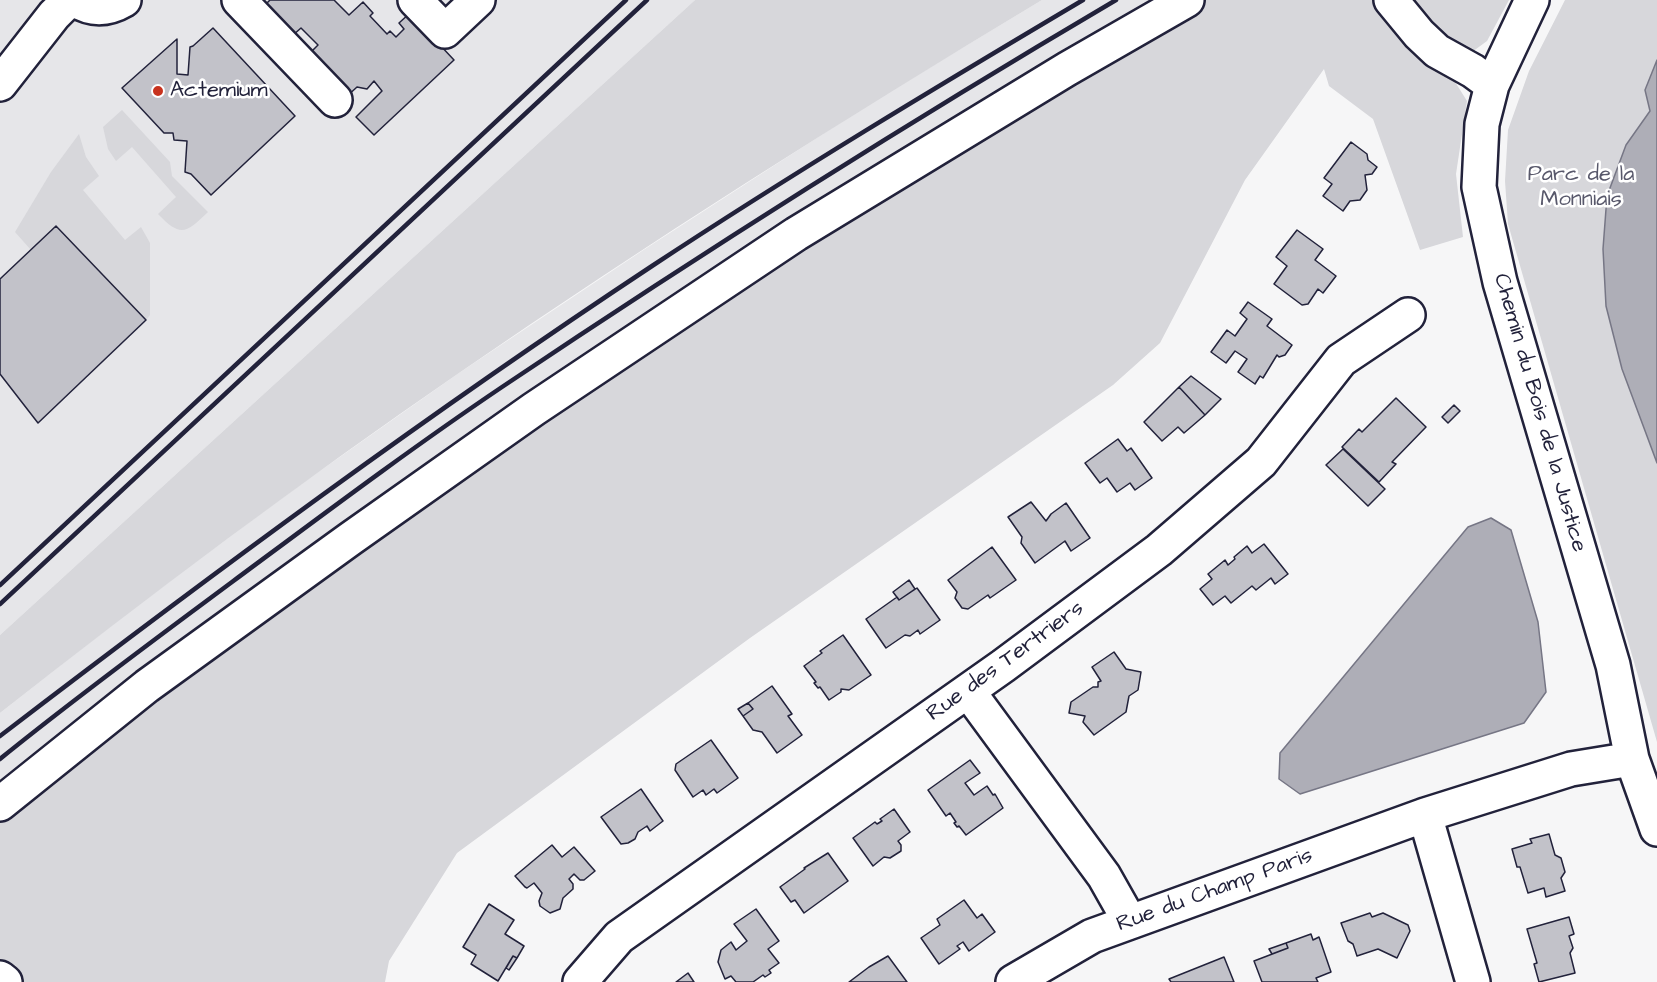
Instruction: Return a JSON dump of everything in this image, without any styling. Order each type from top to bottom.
[{"type":"street","points":[[0,84],[54,15],[69,0]]},
{"type":"street","points":[[75,0],[83,5],[98,8],[112,7],[124,0]]},
{"type":"street","points":[[239,0],[334,100]]},
{"type":"street","points":[[415,0],[445,31],[478,0]]},
{"type":"street","points":[[0,804],[147,686],[534,409],[796,234],[1067,69],[1187,0]]},
{"type":"street","points":[[1391,0],[1419,34],[1437,51],[1473,71],[1492,85]]},
{"type":"street","name":"Chemin du Bois de la Justice","points":[[1532,0],[1492,85],[1482,124],[1479,187],[1500,282],[1614,665],[1632,759],[1657,828]]},
{"type":"street","name":"Rue des Tertriers","points":[[580,982],[619,937],[968,691],[1159,550],[1261,462],[1341,360],[1408,315]]},
{"type":"street","points":[[968,691],[1104,876],[1130,922]]},
{"type":"street","name":"Rue du Champ Paris","points":[[1013,982],[1092,936],[1425,815],[1571,769],[1632,759]]},
{"type":"street","points":[[1425,815],[1473,982]]},
{"type":"street","points":[[0,978],[5,982]]},
{"type":"shaded area","points":[[0,0],[695,0],[0,635]]},
{"type":"shaded area","points":[[1042,0],[1171,0],[0,792],[0,713],[130,611],[293,490],[459,373],[871,103]]},
{"type":"shaded area","points":[[1657,60],[1657,463],[1622,369],[1606,306],[1603,249],[1607,196],[1626,145],[1650,111],[1645,90]]},
{"type":"shaded area","points":[[1491,518],[1511,530],[1538,622],[1546,692],[1524,723],[1300,794],[1279,779],[1280,753],[1468,527]]},
{"type":"green space","points":[[695,0],[1042,0],[748,182],[602,276],[459,373],[227,539],[0,713],[0,635]]},
{"type":"green space","points":[[1171,0],[1375,0],[1414,52],[1452,77],[1467,101],[1456,174],[1463,237],[1420,250],[1373,119],[1329,86],[1324,69],[1245,180],[1160,343],[1113,385],[750,638],[457,853],[389,961],[385,982],[0,982],[0,792],[244,609]]},
{"type":"green space","points":[[1404,0],[1509,0],[1487,41],[1472,52],[1447,47]]},
{"type":"green space","name":"Parc de la Monniais","points":[[1565,0],[1657,0],[1657,742],[1508,224],[1505,181],[1508,130],[1529,71]]},
{"type":"green space","points":[[122,110],[170,162],[172,176],[208,212],[189,228],[183,230],[172,227],[158,214],[176,197],[132,147],[116,161],[108,149],[103,127]]},
{"type":"green space","points":[[79,134],[86,157],[99,176],[83,190],[125,240],[141,227],[150,243],[150,315],[146,320],[57,226],[31,250],[15,232],[51,172]]},
{"type":"building","points":[[270,0],[334,0],[349,15],[363,2],[373,13],[370,16],[387,34],[390,31],[396,37],[404,29],[399,23],[410,13],[454,60],[374,135],[356,117],[382,91],[374,81],[367,89],[357,87],[345,98],[309,54],[318,45],[301,28],[292,36],[264,6]]},
{"type":"building","points":[[213,28],[295,116],[211,195],[191,174],[185,172],[187,141],[174,140],[173,133],[164,133],[122,88],[177,39],[177,74],[188,75],[190,47]]},
{"type":"building","points":[[1351,142],[1367,154],[1368,160],[1377,167],[1372,174],[1365,175],[1367,190],[1360,200],[1350,201],[1343,211],[1323,196],[1332,184],[1324,178]]},
{"type":"building","points":[[56,226],[146,320],[38,423],[0,374],[0,279]]},
{"type":"building","points":[[1297,230],[1323,249],[1315,260],[1336,276],[1323,293],[1318,289],[1308,304],[1302,305],[1274,284],[1287,266],[1276,257]]},
{"type":"building","points":[[1248,302],[1272,319],[1267,326],[1292,345],[1285,355],[1279,357],[1277,355],[1263,378],[1260,376],[1255,384],[1238,372],[1247,359],[1235,351],[1226,363],[1211,352],[1227,330],[1235,336],[1247,319],[1240,313]]},
{"type":"building","points":[[1191,376],[1221,399],[1205,415],[1179,387]]},
{"type":"building","points":[[1179,387],[1205,415],[1184,433],[1178,427],[1162,441],[1144,422]]},
{"type":"building","points":[[1396,398],[1426,427],[1392,462],[1396,464],[1379,482],[1342,447],[1359,429],[1362,432]]},
{"type":"building","points":[[1454,405],[1460,411],[1448,423],[1442,417]]},
{"type":"building","points":[[1118,439],[1127,451],[1131,448],[1152,478],[1135,490],[1130,483],[1117,492],[1107,478],[1100,483],[1085,463]]},
{"type":"building","points":[[1343,449],[1385,489],[1368,506],[1326,465]]},
{"type":"building","points":[[1031,502],[1046,521],[1051,514],[1066,503],[1090,538],[1071,551],[1065,541],[1035,563],[1021,543],[1022,537],[1008,517]]},
{"type":"building","points":[[1264,544],[1288,574],[1275,584],[1271,578],[1256,590],[1252,586],[1231,603],[1225,596],[1213,605],[1200,589],[1212,579],[1208,574],[1225,560],[1228,565],[1247,546],[1252,553]]},
{"type":"building","points":[[992,547],[1016,580],[990,598],[988,595],[968,609],[962,608],[955,598],[957,592],[948,580]]},
{"type":"building","points":[[909,580],[915,589],[899,600],[893,592]]},
{"type":"building","points":[[917,588],[940,620],[920,634],[918,630],[910,636],[905,635],[886,648],[866,619],[897,597],[899,600]]},
{"type":"building","points":[[843,635],[871,675],[849,690],[841,689],[841,692],[829,700],[820,687],[818,688],[814,683],[816,682],[804,666]]},
{"type":"building","points":[[1114,652],[1126,669],[1141,672],[1138,690],[1129,696],[1126,712],[1094,735],[1083,722],[1085,716],[1069,713],[1071,702],[1093,687],[1098,687],[1098,682],[1101,681],[1092,667]]},
{"type":"building","points":[[772,686],[792,714],[788,716],[802,735],[777,753],[762,732],[753,730],[743,716],[753,709],[748,703]]},
{"type":"building","points":[[748,703],[753,709],[743,716],[738,709]]},
{"type":"building","points":[[711,740],[738,778],[717,793],[714,789],[706,795],[703,790],[693,797],[675,770],[676,764]]},
{"type":"building","points":[[970,760],[980,773],[965,783],[974,795],[987,786],[1003,808],[966,835],[954,823],[956,822],[950,813],[946,816],[928,790]]},
{"type":"building","points":[[641,789],[663,821],[650,831],[647,826],[638,832],[635,839],[621,844],[601,817]]},
{"type":"building","points":[[894,809],[910,832],[898,841],[901,851],[890,858],[884,857],[873,866],[853,838],[875,822],[877,824],[882,821],[880,819]]},
{"type":"building","points":[[1549,834],[1555,855],[1561,858],[1565,872],[1561,878],[1565,891],[1546,897],[1544,888],[1528,893],[1512,849],[1532,843],[1530,839]]},
{"type":"building","points":[[552,845],[562,857],[574,847],[595,871],[584,880],[580,880],[574,874],[569,879],[573,884],[573,889],[563,898],[560,909],[550,913],[540,906],[542,893],[534,883],[527,888],[515,876]]},
{"type":"building","points":[[828,853],[848,881],[804,913],[795,900],[791,902],[780,887]]},
{"type":"building","points":[[964,900],[977,918],[982,914],[995,932],[969,951],[963,942],[957,946],[960,949],[939,964],[921,938],[940,925],[937,919]]},
{"type":"building","points":[[489,904],[514,920],[505,934],[524,946],[517,958],[513,956],[498,981],[471,964],[476,955],[463,947]]},
{"type":"building","points":[[756,909],[779,941],[768,949],[779,963],[769,970],[771,973],[753,982],[736,982],[731,976],[725,979],[718,962],[721,950],[731,942],[736,950],[747,941],[734,924]]},
{"type":"building","points":[[1370,913],[1372,917],[1383,913],[1408,925],[1410,931],[1397,958],[1378,949],[1357,956],[1353,944],[1348,941],[1341,923]]},
{"type":"building","points":[[1569,917],[1574,934],[1569,936],[1573,948],[1570,953],[1575,973],[1539,982],[1534,964],[1537,963],[1527,929]]},
{"type":"building","points":[[1311,934],[1313,940],[1319,937],[1331,972],[1316,978],[1318,982],[1262,982],[1254,961],[1288,948],[1286,943]]},
{"type":"building","points":[[1286,943],[1288,948],[1272,954],[1269,949]]},
{"type":"building","points":[[513,956],[517,958],[509,970],[506,968]]},
{"type":"building","points":[[888,956],[907,982],[849,982],[869,967]]},
{"type":"building","points":[[1224,957],[1234,982],[1171,982],[1169,979]]},
{"type":"building","points":[[688,973],[694,982],[676,982]]},
{"type":"railway","points":[[0,585],[626,0]]},
{"type":"railway","points":[[0,604],[647,0]]},
{"type":"railway","points":[[0,736],[322,495],[568,322],[705,231],[812,164],[1083,0]]},
{"type":"railway","points":[[0,759],[115,669],[299,532],[502,387],[806,189],[960,93],[1116,0]]},
{"type":"place","name":"Actemium","points":[[158,91]]}]
